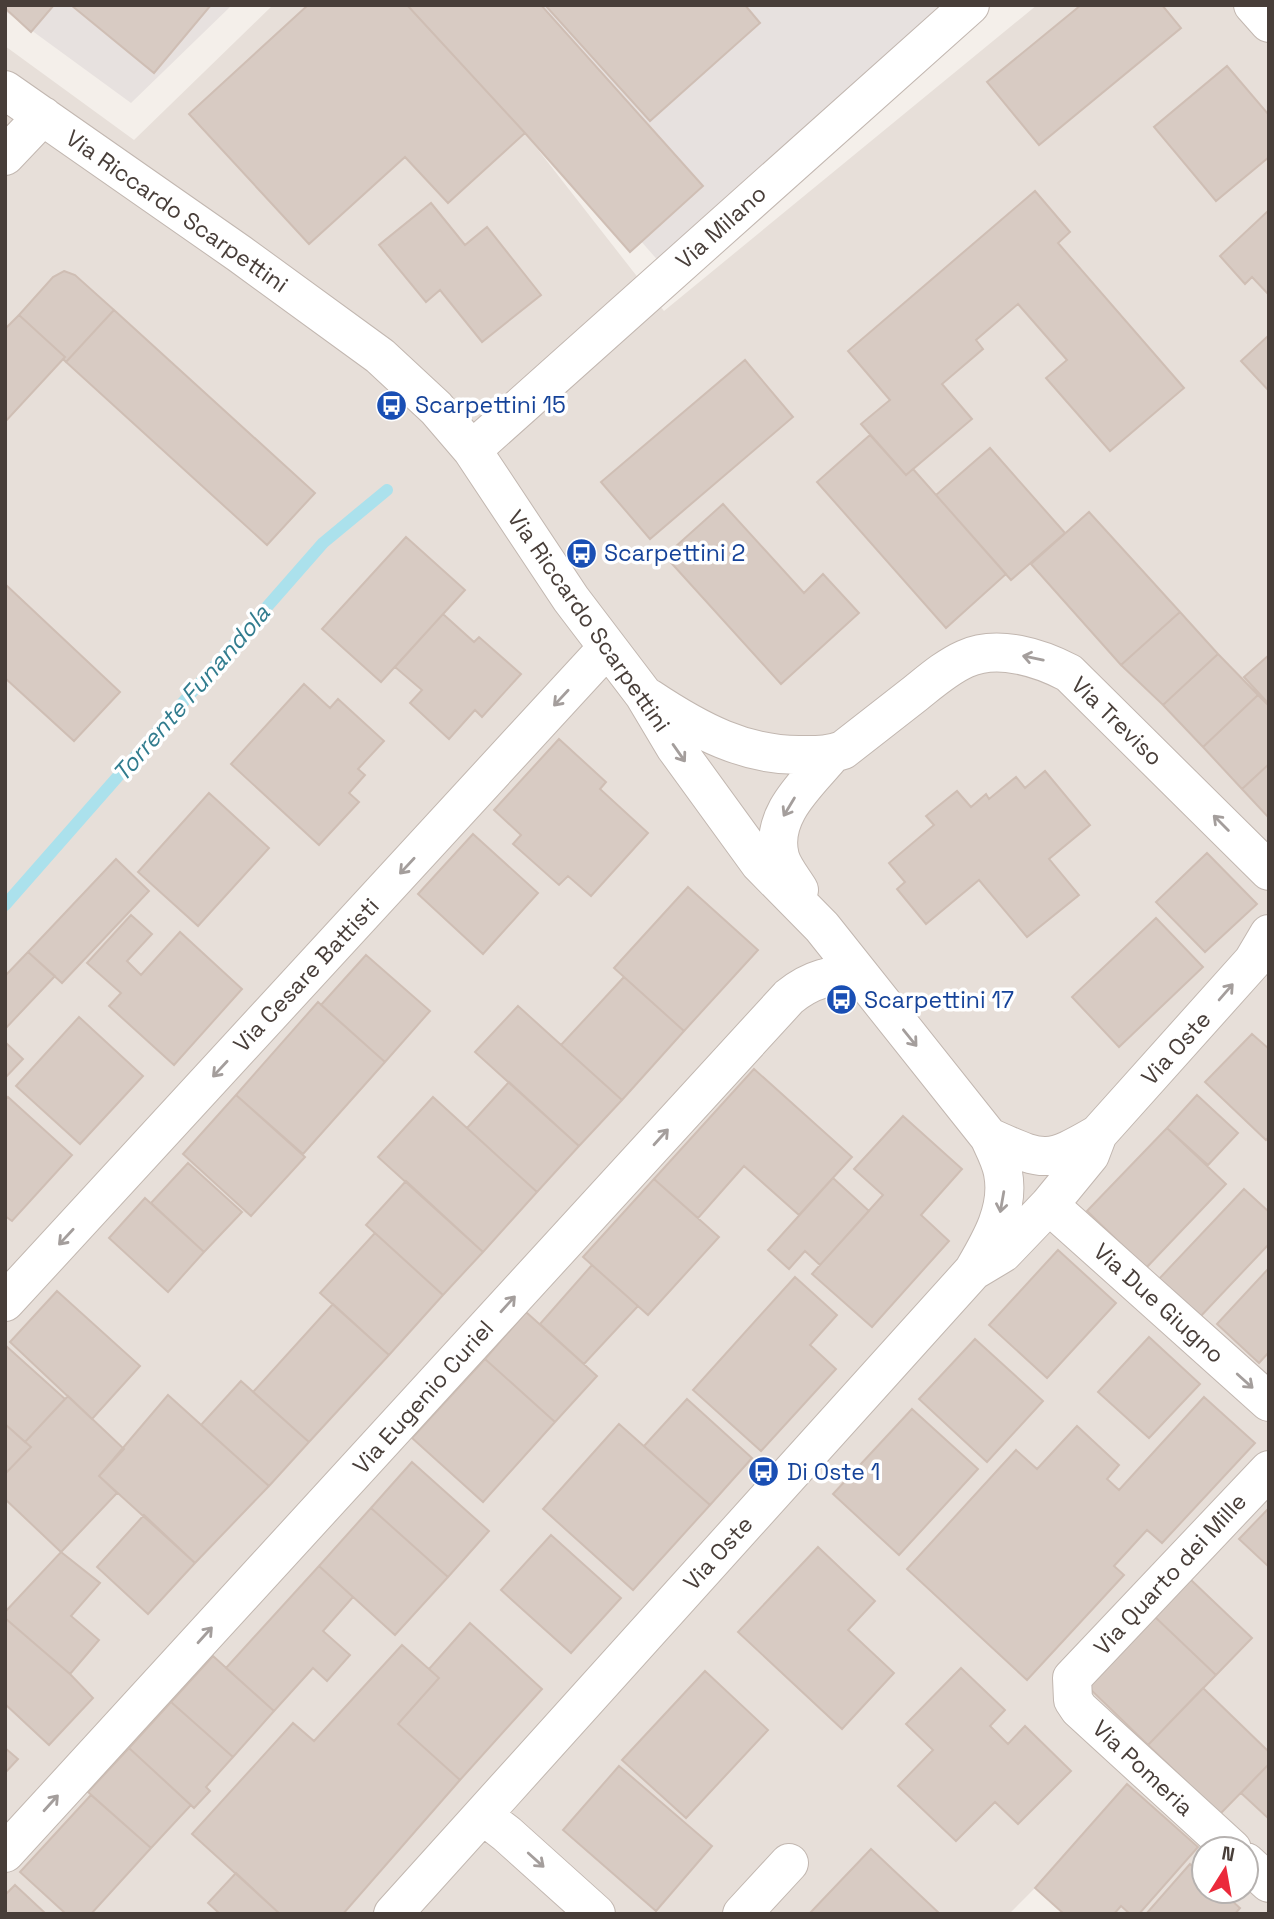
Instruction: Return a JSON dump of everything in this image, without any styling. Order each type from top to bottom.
[{"type":"street","name":"Via Milano","points":[[472,450],[970,5]]},
{"type":"street","points":[[1253,5],[1269,23]]},
{"type":"street","name":"Via Riccardo Scarpettini","points":[[5,90],[240,254],[380,356],[436,408],[472,450],[571,599],[644,695],[675,747],[760,864],[822,927],[989,1137],[1003,1171],[1003,1204],[991,1240],[973,1271]]},
{"type":"street","points":[[5,156],[43,116]]},
{"type":"street","name":"Via Cesare Battisti","points":[[5,1303],[607,648]]},
{"type":"street","name":"Via Treviso","points":[[822,927],[780,859],[778,839],[789,805],[832,754],[843,750],[966,658],[985,654],[1007,654],[1046,661],[1069,673],[1269,871]]},
{"type":"street","points":[[644,695],[720,740],[766,754],[832,754]]},
{"type":"street","name":"Via Oste","points":[[989,1137],[1036,1156],[1052,1157],[1066,1153],[1098,1134],[1263,949]]},
{"type":"street","name":"Via Eugenio Curiel","points":[[5,1853],[789,997],[804,985],[829,976],[858,973]]},
{"type":"street","name":"Via Oste","points":[[393,1914],[973,1271],[1003,1253],[1049,1205],[1090,1155],[1098,1134]]},
{"type":"street","name":"Via Due Giugno","points":[[1049,1205],[1269,1402]]},
{"type":"street","name":"Via Quarto dei Mille","points":[[1072,1678],[1269,1469]]},
{"type":"street","name":"Via Pomeria","points":[[1072,1678],[1073,1700],[1079,1709],[1217,1835]]},
{"type":"street","points":[[484,1816],[596,1914]]},
{"type":"street","points":[[742,1914],[789,1863]]},
{"type":"shaded area","points":[[5,5],[232,5],[131,103],[5,11]]},
{"type":"shaded area","points":[[273,5],[407,5],[525,133],[664,311],[1037,5],[1269,5],[1269,1914],[1064,1914],[1035,1888],[1009,1914],[5,1914],[5,46],[134,140]]},
{"type":"shaded area","points":[[434,5],[992,5],[668,272]]},
{"type":"building","points":[[5,5],[54,5],[31,32]]},
{"type":"building","points":[[71,5],[211,5],[154,73]]},
{"type":"building","points":[[308,5],[407,5],[525,133],[448,203],[405,157],[309,244],[189,114]]},
{"type":"building","points":[[407,5],[541,5],[703,186],[630,252]]},
{"type":"building","points":[[545,5],[745,5],[760,23],[650,121]]},
{"type":"building","points":[[1081,5],[1162,5],[1181,28],[1039,145],[987,82]]},
{"type":"building","points":[[1227,66],[1269,115],[1269,157],[1216,201],[1154,127]]},
{"type":"building","points":[[1035,191],[1070,232],[1058,243],[1184,388],[1110,451],[1046,378],[1067,360],[1018,304],[976,340],[983,349],[942,384],[972,419],[906,475],[861,424],[890,400],[848,351]]},
{"type":"building","points":[[431,203],[465,245],[487,227],[541,295],[482,342],[440,290],[426,302],[379,245]]},
{"type":"building","points":[[1269,210],[1269,295],[1252,277],[1245,284],[1220,256]]},
{"type":"building","points":[[64,271],[75,275],[114,310],[66,362],[63,359],[65,357],[19,315],[53,277]]},
{"type":"building","points":[[114,310],[315,493],[267,545],[66,362]]},
{"type":"building","points":[[19,315],[65,357],[5,422],[5,329]]},
{"type":"building","points":[[1269,335],[1269,391],[1241,361]]},
{"type":"building","points":[[745,360],[793,417],[650,539],[601,482]]},
{"type":"building","points":[[870,435],[906,475],[913,469],[1006,574],[946,628],[817,482]]},
{"type":"building","points":[[990,448],[1065,533],[1011,580],[936,495]]},
{"type":"building","points":[[723,504],[804,593],[823,574],[859,613],[781,684],[665,556]]},
{"type":"building","points":[[1089,512],[1180,612],[1121,665],[1031,564]]},
{"type":"building","points":[[406,537],[465,590],[381,682],[322,629]]},
{"type":"building","points":[[5,584],[120,692],[74,741],[5,678]]},
{"type":"building","points":[[1180,612],[1218,654],[1163,705],[1121,665]]},
{"type":"building","points":[[443,614],[474,642],[479,637],[521,674],[482,717],[475,710],[449,739],[410,703],[422,690],[395,667]]},
{"type":"building","points":[[1218,654],[1258,695],[1203,747],[1163,705]]},
{"type":"building","points":[[1269,655],[1269,702],[1268,703],[1244,677]]},
{"type":"building","points":[[304,684],[330,708],[338,699],[384,741],[358,769],[365,775],[349,793],[359,802],[319,845],[231,764]]},
{"type":"building","points":[[1258,695],[1269,706],[1269,764],[1242,789],[1203,747]]},
{"type":"building","points":[[559,739],[606,782],[600,789],[648,833],[591,896],[568,876],[559,885],[513,844],[521,835],[494,810]]},
{"type":"building","points":[[1269,764],[1269,818],[1242,789]]},
{"type":"building","points":[[1045,771],[1090,825],[1049,859],[1079,895],[1027,937],[979,880],[926,924],[897,889],[905,882],[889,863],[934,825],[926,816],[957,791],[971,807],[986,794],[989,799],[1016,777],[1025,788]]},
{"type":"building","points":[[209,793],[269,848],[198,926],[138,872]]},
{"type":"building","points":[[473,834],[538,893],[483,954],[418,894]]},
{"type":"building","points":[[1207,853],[1257,904],[1205,952],[1156,902]]},
{"type":"building","points":[[116,859],[149,891],[62,983],[28,952]]},
{"type":"building","points":[[688,887],[758,950],[684,1031],[614,968]]},
{"type":"building","points":[[131,915],[152,934],[127,961],[141,975],[180,932],[242,989],[174,1065],[109,1006],[121,993],[87,963]]},
{"type":"building","points":[[1156,918],[1203,967],[1119,1047],[1072,997]]},
{"type":"building","points":[[28,952],[55,976],[5,1029],[5,976]]},
{"type":"building","points":[[366,955],[430,1011],[385,1062],[321,1005]]},
{"type":"building","points":[[624,977],[684,1031],[622,1100],[561,1045]]},
{"type":"building","points":[[318,1002],[385,1062],[303,1154],[236,1095]]},
{"type":"building","points":[[518,1006],[622,1100],[579,1146],[475,1052]]},
{"type":"building","points":[[79,1017],[143,1076],[80,1144],[16,1086]]},
{"type":"building","points":[[1252,1034],[1269,1049],[1269,1137],[1266,1140],[1205,1082]]},
{"type":"building","points":[[5,1042],[23,1059],[5,1078]]},
{"type":"building","points":[[754,1069],[852,1157],[799,1215],[744,1166],[698,1218],[654,1179]]},
{"type":"building","points":[[509,1082],[579,1146],[537,1192],[467,1128]]},
{"type":"building","points":[[236,1095],[305,1157],[251,1216],[183,1154]]},
{"type":"building","points":[[1197,1095],[1238,1133],[1208,1165],[1167,1128]]},
{"type":"building","points":[[8,1097],[72,1155],[12,1221],[5,1216],[5,1100]]},
{"type":"building","points":[[433,1097],[537,1192],[483,1252],[378,1157]]},
{"type":"building","points":[[903,1116],[962,1169],[921,1215],[949,1241],[872,1327],[812,1274],[883,1195],[854,1169]]},
{"type":"building","points":[[1167,1128],[1226,1184],[1146,1268],[1087,1211]]},
{"type":"building","points":[[188,1163],[242,1212],[204,1252],[151,1203]]},
{"type":"building","points":[[833,1178],[869,1211],[820,1265],[805,1251],[789,1269],[768,1250]]},
{"type":"building","points":[[654,1179],[719,1237],[648,1315],[583,1257]]},
{"type":"building","points":[[406,1181],[483,1252],[443,1295],[366,1225]]},
{"type":"building","points":[[1244,1189],[1269,1212],[1269,1244],[1199,1318],[1158,1280]]},
{"type":"building","points":[[145,1198],[204,1252],[168,1292],[109,1238]]},
{"type":"building","points":[[375,1233],[443,1295],[389,1355],[320,1293]]},
{"type":"building","points":[[1058,1250],[1116,1303],[1047,1378],[989,1325]]},
{"type":"building","points":[[592,1265],[638,1306],[584,1364],[540,1324]]},
{"type":"building","points":[[1269,1268],[1269,1352],[1259,1363],[1217,1324]]},
{"type":"building","points":[[795,1277],[837,1315],[810,1345],[836,1369],[761,1451],[693,1390]]},
{"type":"building","points":[[57,1291],[140,1366],[92,1419],[10,1342]]},
{"type":"building","points":[[333,1304],[389,1355],[309,1442],[253,1392]]},
{"type":"building","points":[[526,1312],[597,1376],[555,1422],[485,1359]]},
{"type":"building","points":[[1149,1337],[1200,1384],[1149,1438],[1098,1392]]},
{"type":"building","points":[[975,1339],[1043,1401],[987,1462],[919,1399]]},
{"type":"building","points":[[5,1345],[65,1399],[25,1442],[5,1424]]},
{"type":"building","points":[[485,1359],[555,1422],[483,1502],[412,1438]]},
{"type":"building","points":[[241,1381],[309,1442],[269,1486],[201,1425]]},
{"type":"building","points":[[168,1395],[269,1486],[195,1563],[99,1476]]},
{"type":"building","points":[[68,1396],[124,1449],[99,1476],[117,1493],[61,1552],[5,1499],[5,1474],[31,1447],[25,1442]]},
{"type":"building","points":[[1204,1397],[1255,1443],[1162,1543],[1147,1530],[1114,1566],[1124,1575],[1027,1680],[907,1569],[1016,1450],[1037,1469],[1077,1426],[1119,1465],[1107,1479],[1119,1490]]},
{"type":"building","points":[[687,1399],[752,1458],[710,1505],[644,1446]]},
{"type":"building","points":[[912,1409],[978,1469],[899,1555],[833,1494]]},
{"type":"building","points":[[5,1424],[31,1447],[5,1474]]},
{"type":"building","points":[[619,1424],[710,1505],[633,1590],[543,1509]]},
{"type":"building","points":[[412,1462],[489,1531],[448,1577],[371,1508]]},
{"type":"building","points":[[371,1508],[448,1577],[395,1635],[319,1566]]},
{"type":"building","points":[[1269,1508],[1269,1567],[1239,1539]]},
{"type":"building","points":[[144,1515],[195,1563],[148,1614],[97,1567]]},
{"type":"building","points":[[551,1535],[621,1598],[571,1653],[501,1590]]},
{"type":"building","points":[[818,1547],[875,1601],[848,1630],[894,1673],[842,1729],[738,1632]]},
{"type":"building","points":[[61,1552],[100,1583],[71,1616],[99,1640],[70,1674],[5,1618],[5,1612]]},
{"type":"building","points":[[319,1566],[353,1597],[323,1631],[350,1655],[327,1681],[313,1668],[274,1711],[226,1668]]},
{"type":"building","points":[[1190,1579],[1252,1638],[1216,1675],[1154,1616]]},
{"type":"building","points":[[1154,1616],[1216,1675],[1148,1745],[1087,1686]]},
{"type":"building","points":[[5,1618],[70,1674],[93,1698],[49,1745],[5,1704]]},
{"type":"building","points":[[470,1623],[542,1689],[460,1780],[398,1724],[439,1678],[429,1669]]},
{"type":"building","points":[[402,1645],[439,1678],[398,1724],[460,1780],[343,1914],[280,1914],[192,1834],[293,1723],[314,1741]]},
{"type":"building","points":[[213,1656],[274,1711],[233,1757],[171,1702]]},
{"type":"building","points":[[961,1668],[1005,1710],[990,1726],[1008,1744],[1025,1726],[1071,1771],[1018,1824],[995,1802],[956,1841],[898,1786],[933,1750],[906,1724]]},
{"type":"building","points":[[705,1671],[768,1730],[686,1818],[622,1760]]},
{"type":"building","points":[[1203,1688],[1269,1752],[1269,1764],[1220,1814],[1148,1745]]},
{"type":"building","points":[[171,1702],[233,1757],[206,1787],[210,1791],[194,1808],[129,1748]]},
{"type":"building","points":[[5,1748],[18,1759],[5,1773]]},
{"type":"building","points":[[129,1748],[191,1805],[151,1848],[88,1792]]},
{"type":"building","points":[[1269,1764],[1269,1819],[1241,1793]]},
{"type":"building","points":[[619,1766],[712,1846],[656,1911],[563,1830]]},
{"type":"building","points":[[1127,1784],[1190,1840],[1190,1856],[1139,1914],[1130,1914],[1121,1906],[1114,1914],[1064,1914],[1035,1888]]},
{"type":"building","points":[[91,1795],[151,1848],[91,1914],[66,1914],[20,1872]]},
{"type":"building","points":[[871,1849],[940,1914],[809,1914]]},
{"type":"building","points":[[1190,1864],[1190,1905],[1237,1905],[1240,1908],[1235,1914],[1146,1914]]},
{"type":"building","points":[[236,1873],[280,1914],[220,1914],[208,1903]]},
{"type":"building","points":[[15,1885],[46,1914],[5,1914],[5,1895]]},
{"type":"waterway","name":"Torrente Funandola","points":[[5,905],[323,543],[387,490]]},
{"type":"place","name":"Scarpettini 15","points":[[392,405]]},
{"type":"place","name":"Scarpettini 2","points":[[581,553]]},
{"type":"place","name":"Scarpettini 17","points":[[841,1000]]},
{"type":"place","name":"Di Oste 1","points":[[764,1472]]}]
